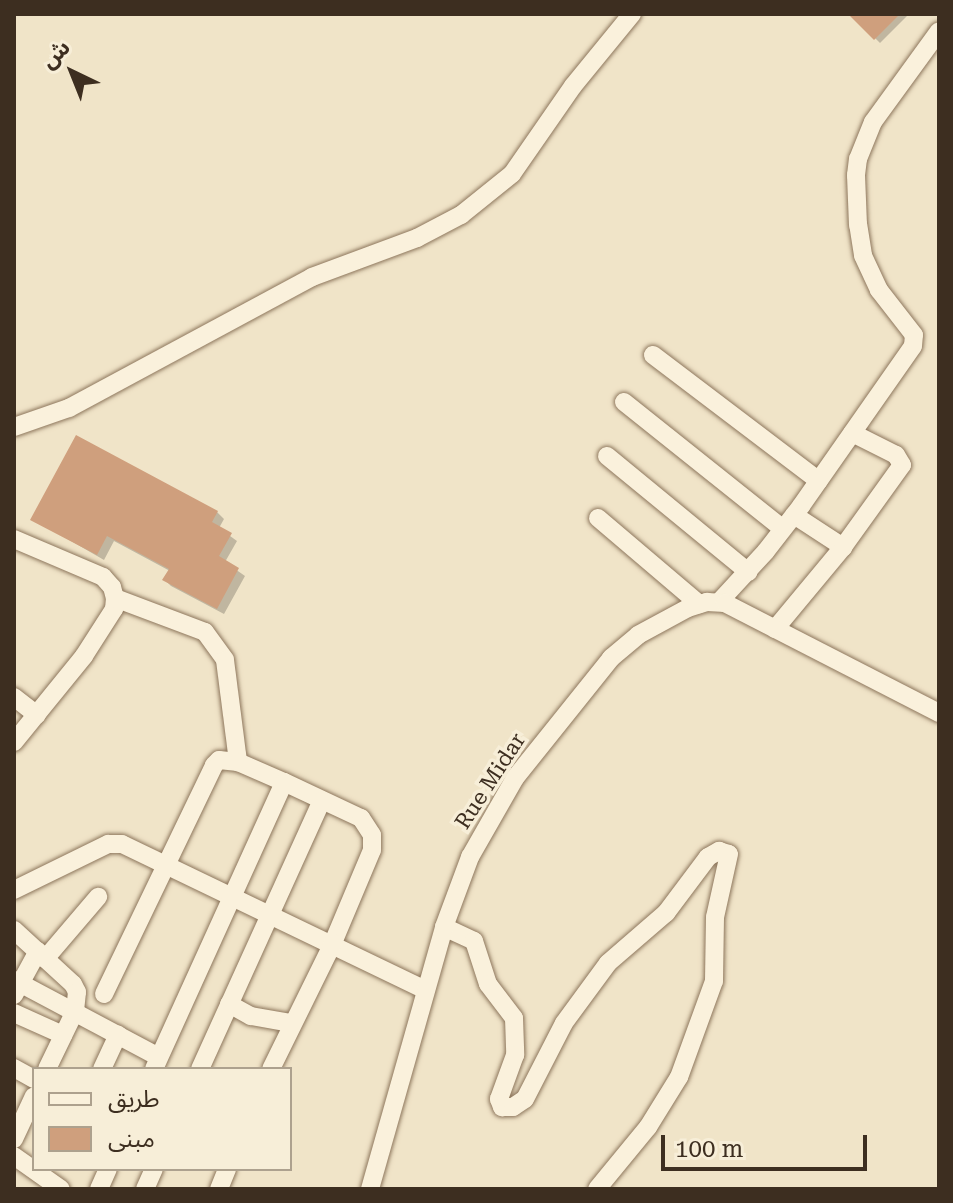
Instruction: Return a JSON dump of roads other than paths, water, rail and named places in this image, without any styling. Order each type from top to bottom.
[{"type":"street","points":[[14,427],[82,401],[312,277],[417,238],[461,215],[512,174],[573,86],[632,14]]},
{"type":"street","points":[[939,31],[873,122],[858,159],[857,210],[863,255],[879,290],[914,339],[911,350],[789,522],[719,602],[834,657],[939,713]]},
{"type":"street","points":[[653,355],[819,481]]},
{"type":"street","points":[[624,402],[789,522],[843,547]]},
{"type":"street","points":[[775,629],[843,547],[902,464],[896,455],[852,433]]},
{"type":"street","points":[[607,456],[748,572]]},
{"type":"street","points":[[598,518],[699,604]]},
{"type":"street","points":[[14,539],[103,577],[115,598],[205,632],[225,660],[238,762]]},
{"type":"street","points":[[14,742],[102,629],[115,598]]},
{"type":"street","name":"Rue Midar","points":[[370,1189],[444,927],[470,857],[492,814],[554,728],[611,658],[655,624],[699,604],[719,602]]},
{"type":"street","points":[[14,697],[37,715]]},
{"type":"street","points":[[104,994],[214,765],[219,760],[238,762],[284,782],[361,818],[372,835],[372,850],[333,943],[272,1067]]},
{"type":"street","points":[[98,897],[16,986],[75,1011],[118,1035],[157,1063],[284,782]]},
{"type":"street","points":[[201,1067],[322,800]]},
{"type":"street","points":[[14,890],[115,843],[167,864],[233,899],[333,943],[426,990]]},
{"type":"street","points":[[444,927],[474,941],[488,984],[514,1018],[515,1055],[499,1099],[502,1107],[513,1107],[525,1099],[564,1023],[608,963],[666,913],[708,857],[719,851],[729,854],[715,917],[714,981],[679,1077],[648,1127],[597,1189]]},
{"type":"street","points":[[14,930],[73,984],[77,992],[75,1011],[48,1067]]},
{"type":"street","points":[[229,1004],[251,1016],[291,1023]]},
{"type":"street","points":[[14,1013],[63,1035]]},
{"type":"street","points":[[103,1067],[118,1035]]},
{"type":"street","points":[[14,1068],[32,1078]]},
{"type":"street","points":[[16,1130],[32,1100]]},
{"type":"street","points":[[14,1156],[32,1166]]}]
